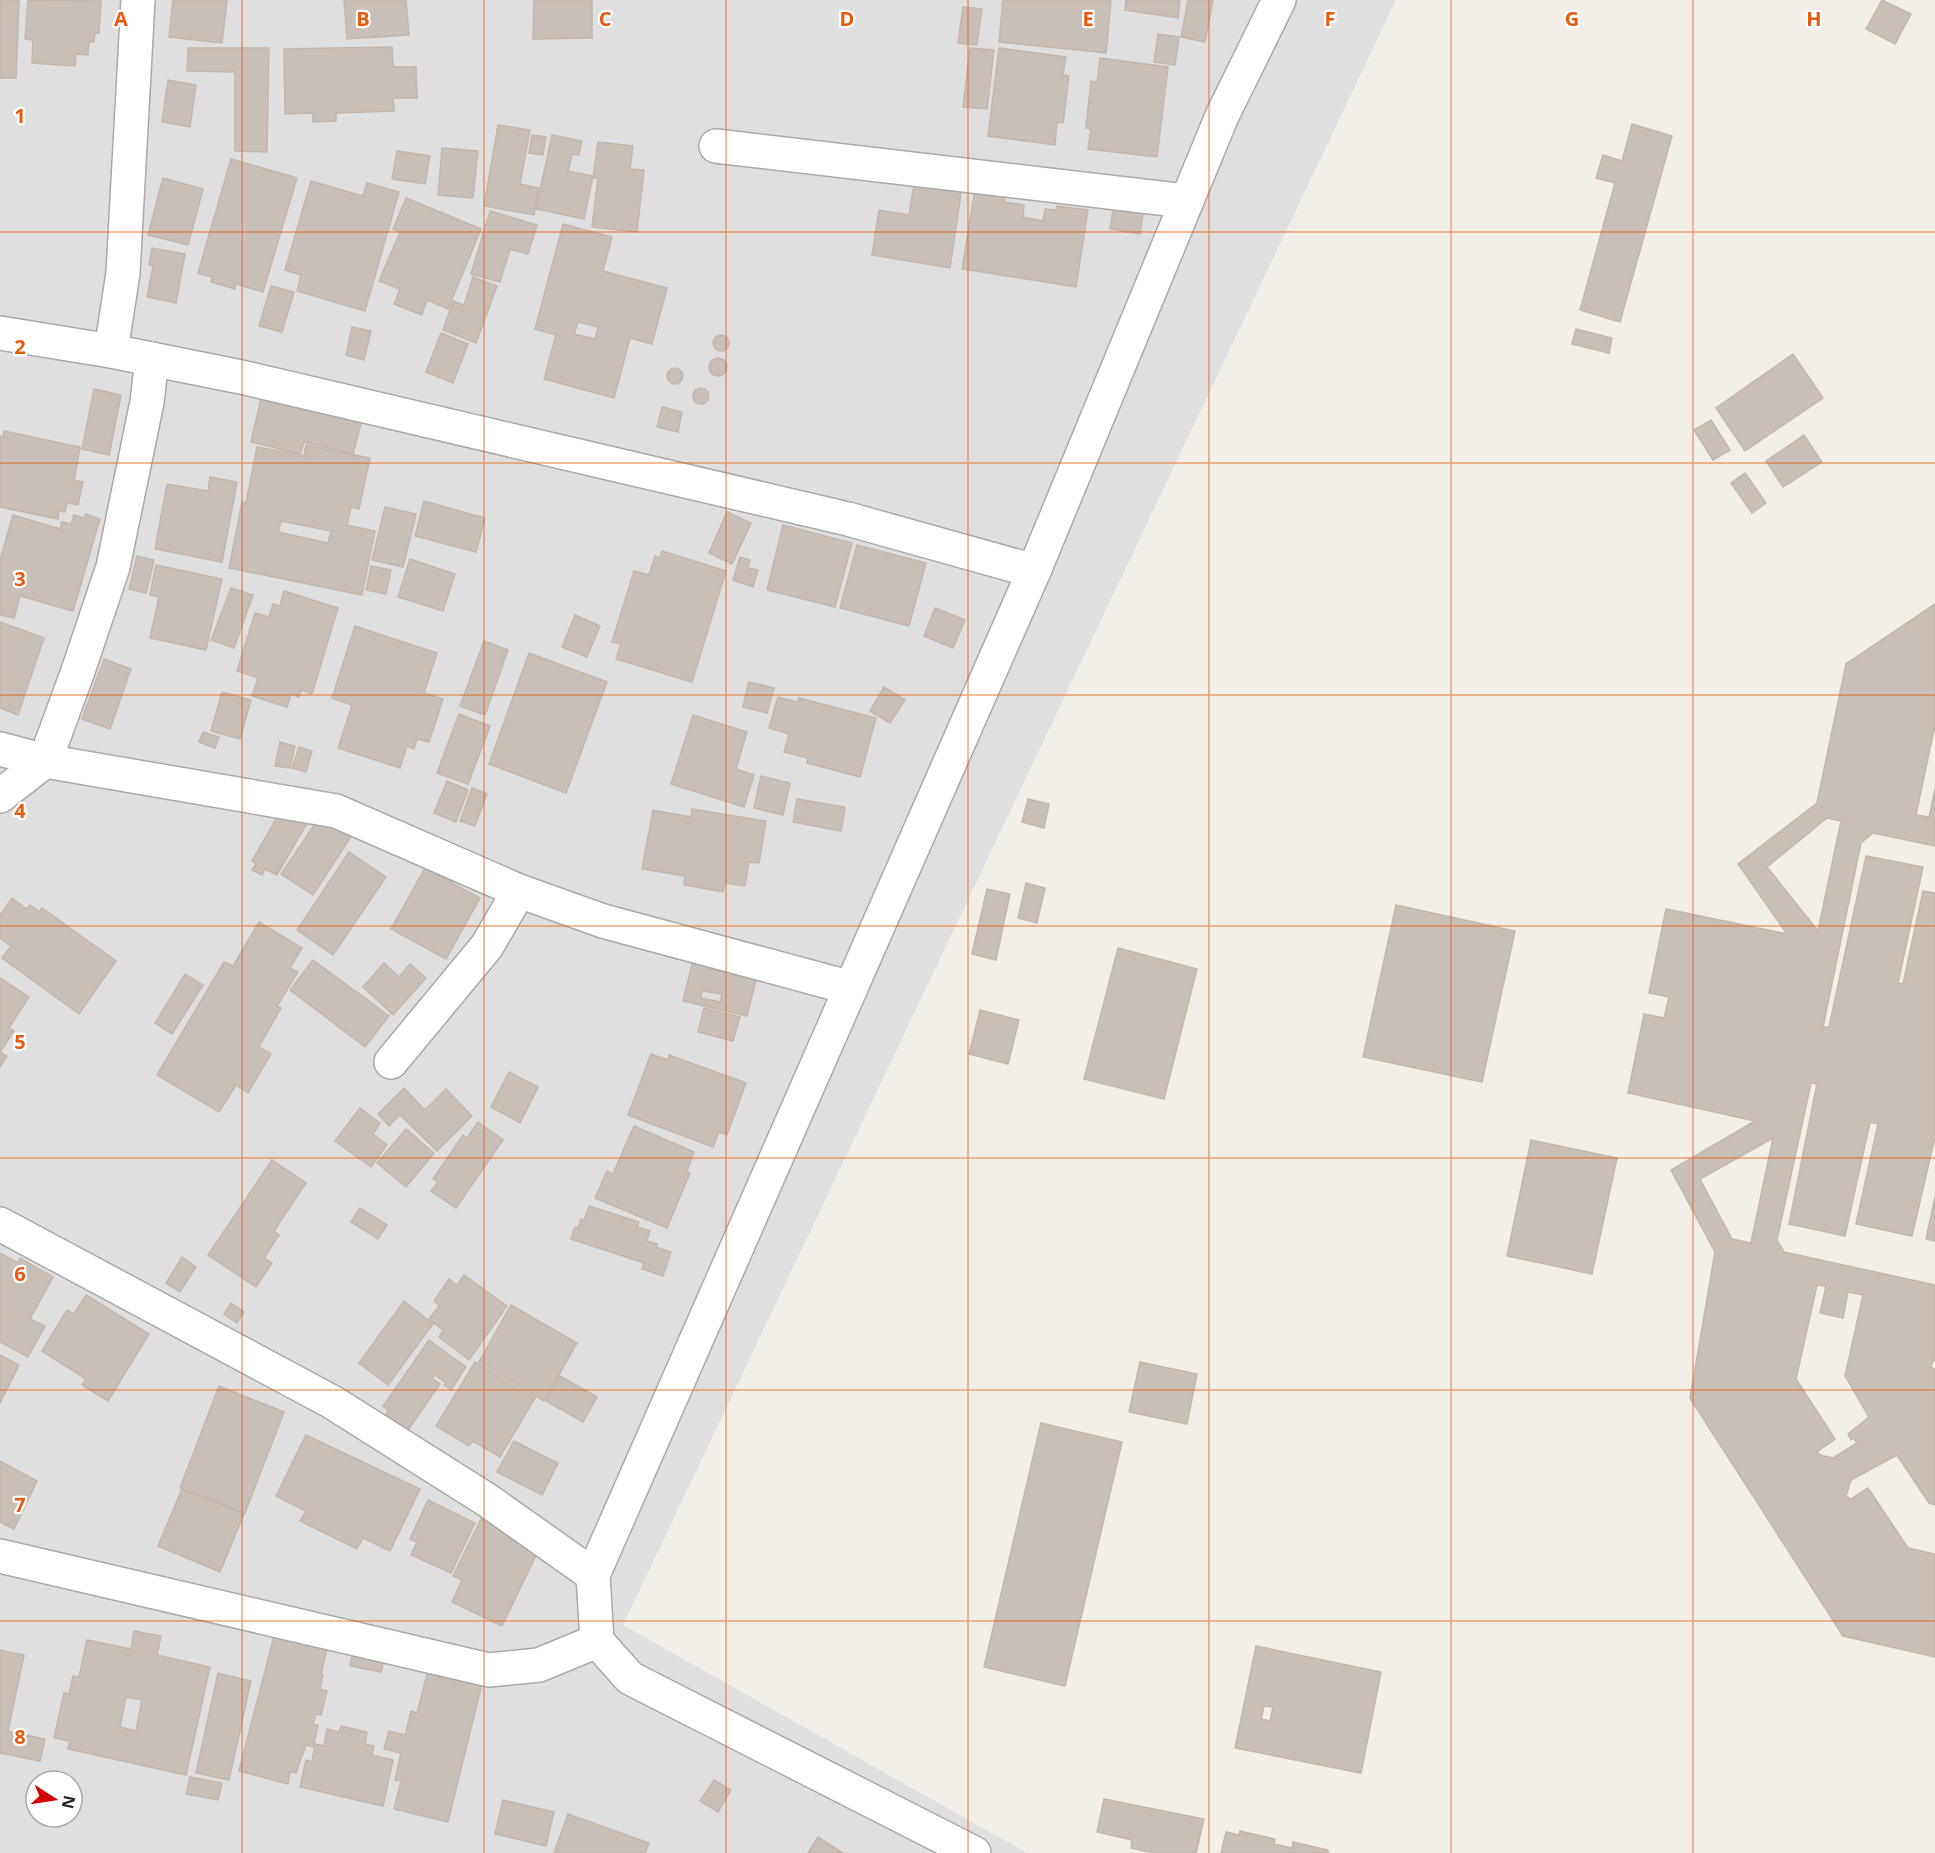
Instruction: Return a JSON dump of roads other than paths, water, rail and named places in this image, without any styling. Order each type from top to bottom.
[{"type":"street","points":[[111,351],[123,273],[138,0]]},
{"type":"street","points":[[974,1853],[630,1678],[597,1641],[593,1575],[1034,571],[1222,116],[1279,0]]},
{"type":"street","points":[[716,147],[1185,201]]},
{"type":"street","points":[[0,333],[111,351],[241,377],[848,519],[1034,571]]},
{"type":"street","points":[[0,796],[45,761],[78,671],[113,567],[147,402],[152,359]]},
{"type":"street","points":[[0,749],[45,761],[336,811],[519,891],[603,921],[851,987]]},
{"type":"street","points":[[392,1062],[487,946],[519,891]]},
{"type":"street","points":[[0,1224],[332,1402],[487,1500],[593,1575]]},
{"type":"street","points":[[0,1556],[489,1670],[539,1665],[597,1641]]}]
